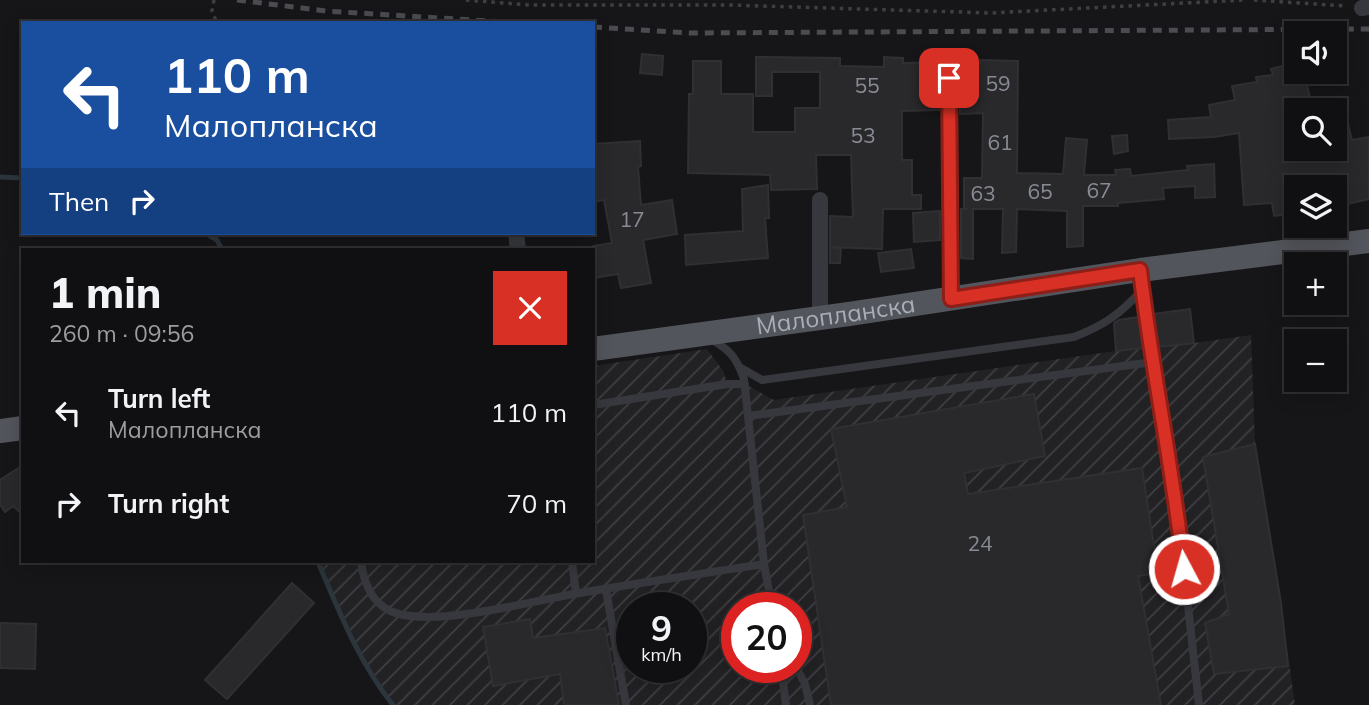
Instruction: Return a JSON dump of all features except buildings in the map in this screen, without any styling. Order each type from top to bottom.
[{"type":"main road","name":"Малопланска","points":[[595,349],[951,299],[1141,280],[1369,241]]},
{"type":"main road","points":[[0,431],[21,428]]},
{"type":"street","points":[[949,78],[951,299]]},
{"type":"street","points":[[820,200],[820,318]]},
{"type":"lane","points":[[1141,280],[1175,488],[1199,705]]},
{"type":"lane","points":[[741,369],[762,380],[1074,337],[1105,325],[1122,311],[1141,280]]},
{"type":"lane","points":[[702,333],[729,350],[738,361],[745,384],[769,592]]},
{"type":"lane","points":[[748,416],[1153,362]]},
{"type":"lane","points":[[595,405],[727,384],[745,384]]},
{"type":"lane","points":[[362,563],[364,580],[375,600],[398,614],[428,616],[472,613],[576,593],[764,564]]},
{"type":"lane","points":[[572,563],[576,593]]},
{"type":"lane","points":[[606,590],[626,705]]},
{"type":"lane","points":[[783,683],[786,705]]},
{"type":"lane","points":[[804,683],[810,705]]},
{"type":"path","points":[[215,0],[212,11],[216,21]]},
{"type":"path","points":[[466,0],[529,5],[729,5],[991,13],[1243,0]]},
{"type":"path","points":[[1254,0],[1366,8]]},
{"type":"shaded area","points":[[1190,309],[1194,343],[1251,335],[1255,444],[1295,705],[393,705],[380,690],[357,651],[318,563],[595,563],[595,366],[707,349],[724,372],[727,384],[745,384],[774,400],[1115,351],[1114,321]]},
{"type":"waterway","points":[[0,177],[21,178]]},
{"type":"waterway","points":[[208,235],[217,240],[221,248]]},
{"type":"waterway","points":[[318,563],[360,654],[393,705]]},
{"type":"railway","points":[[237,0],[326,11],[488,21]]},
{"type":"railway","points":[[595,27],[690,33],[1369,29]]},
{"type":"route","points":[[949,78],[951,299],[1140,270],[1145,315],[1175,488],[1184,569]]}]
